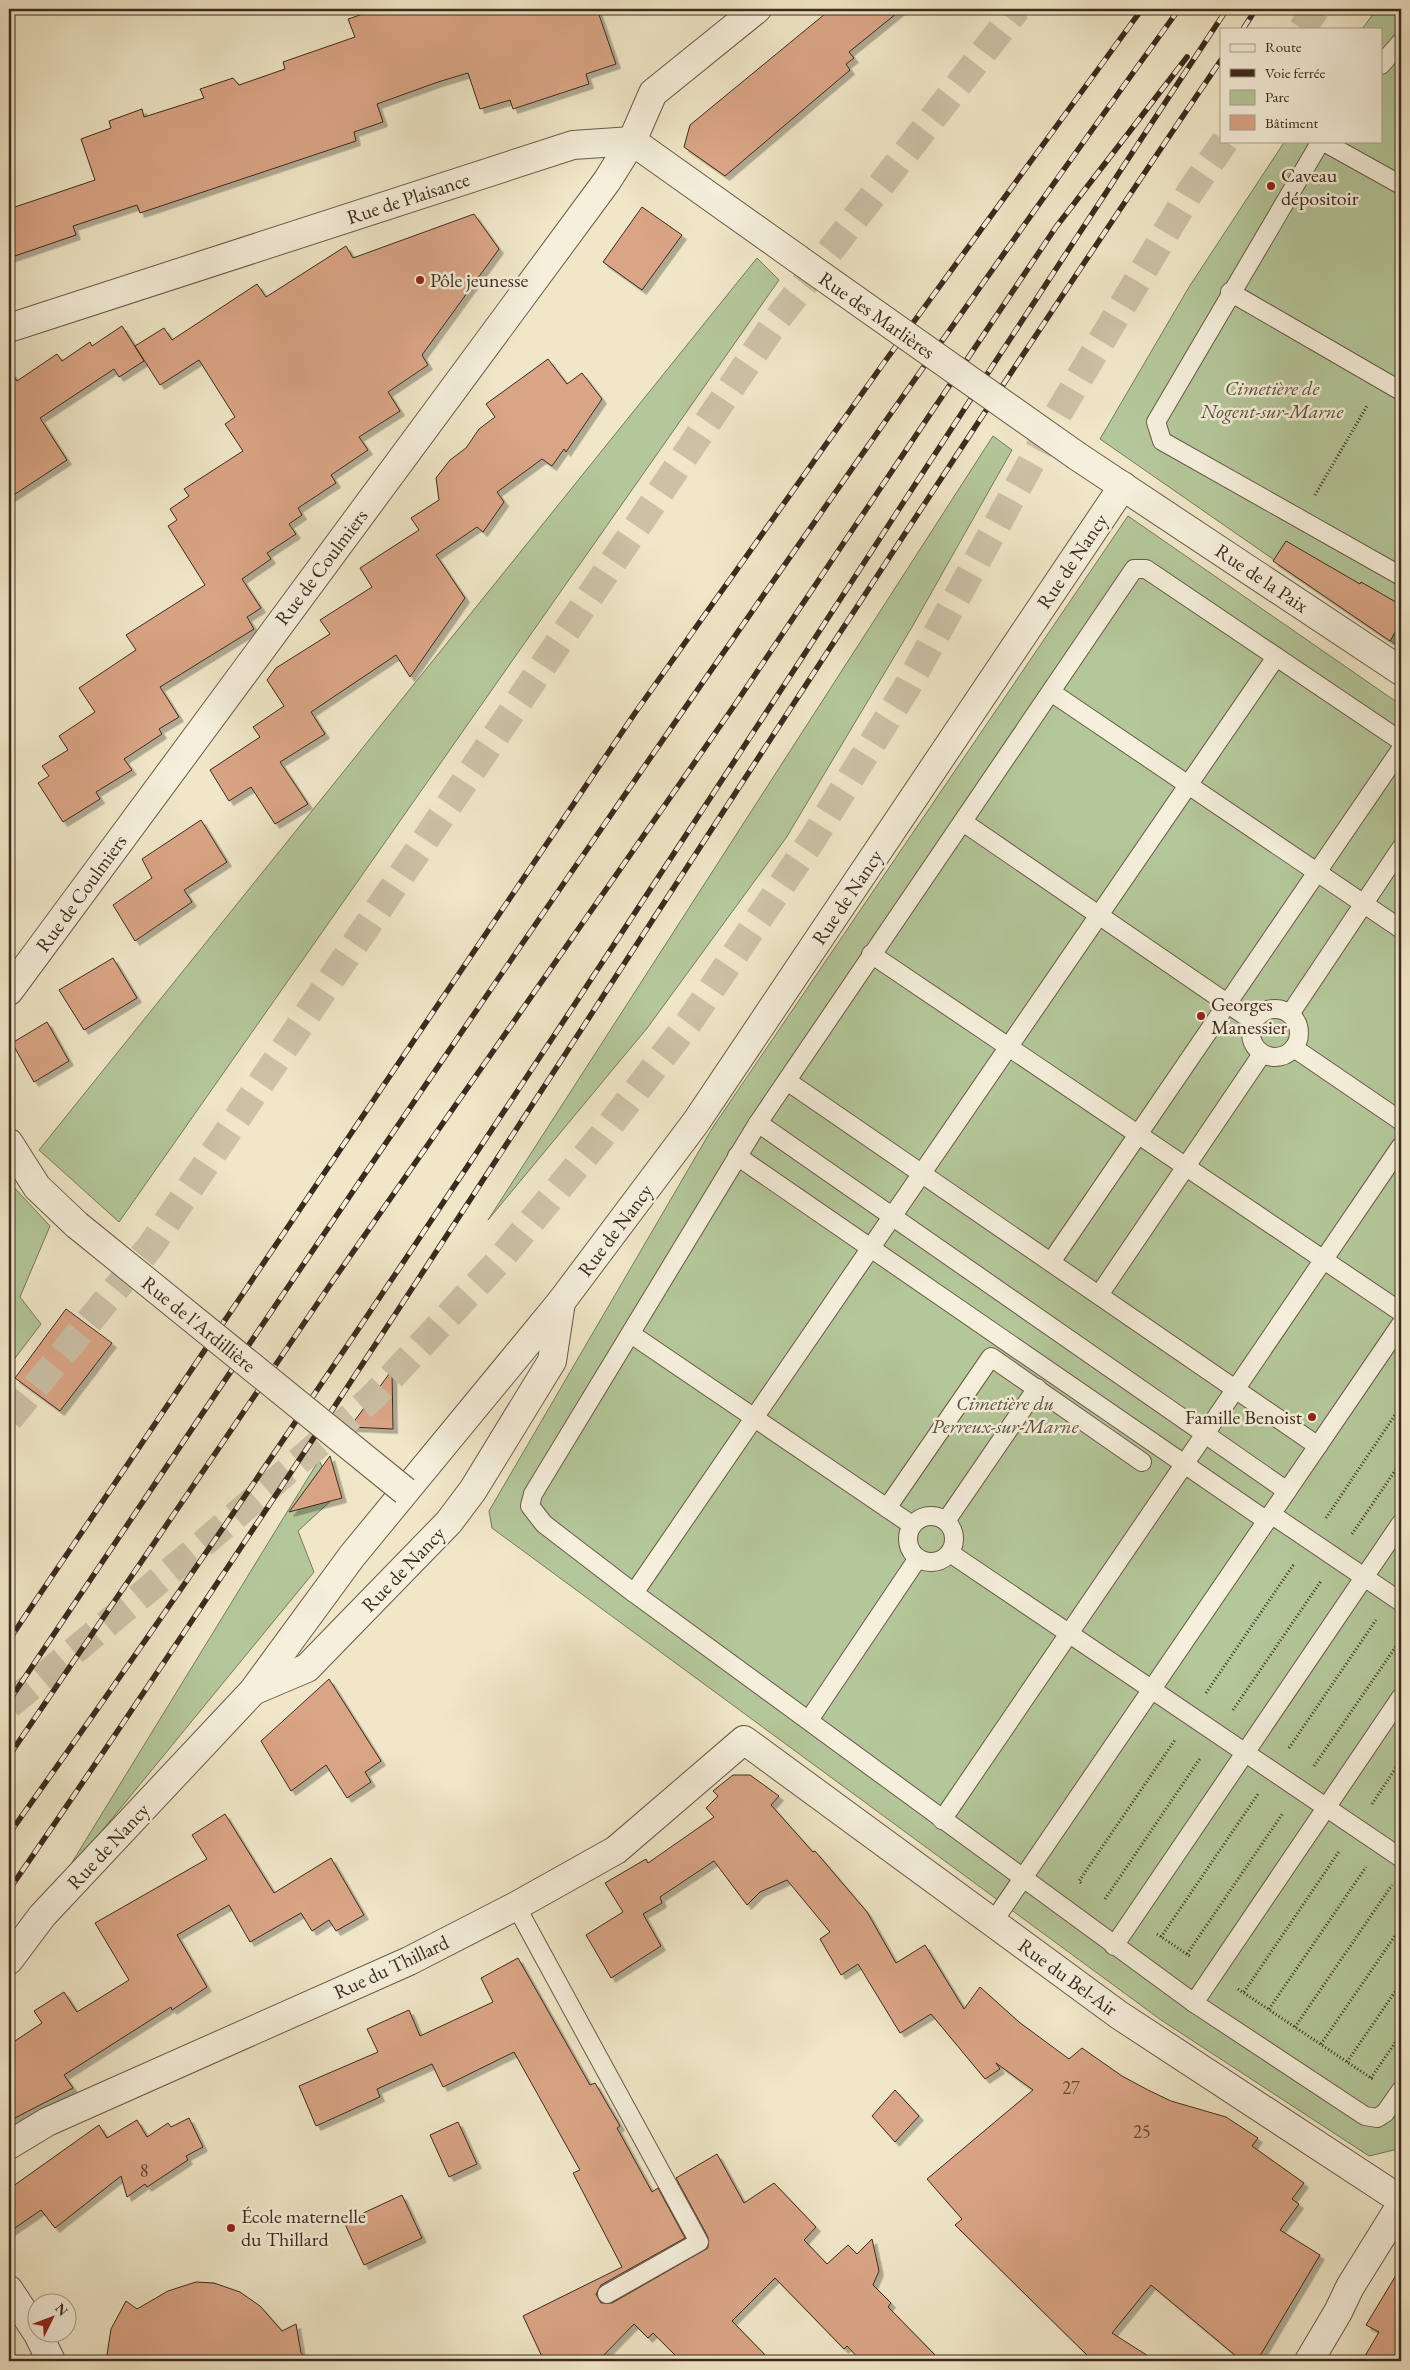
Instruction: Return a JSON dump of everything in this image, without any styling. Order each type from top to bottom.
[{"type":"street","points":[[632,142],[653,93],[757,9]]},
{"type":"street","name":"Rue des Marlières","points":[[632,142],[1077,456],[1123,486]]},
{"type":"street","name":"Rue de Plaisance","points":[[9,328],[573,145],[632,142]]},
{"type":"street","name":"Rue de Coulmiers","points":[[9,991],[601,189],[632,142]]},
{"type":"street","name":"Rue de la Paix","points":[[1123,486],[1401,671]]},
{"type":"street","name":"Rue de Nancy","points":[[9,1960],[42,1916],[253,1691],[352,1556],[561,1302],[696,1122],[1123,486]]},
{"type":"street","name":"Rue de l'Ardillière","points":[[9,1143],[37,1187],[77,1225],[405,1491]]},
{"type":"street","name":"Rue de Nancy","points":[[253,1691],[307,1668],[449,1522],[473,1490],[552,1361],[561,1302]]},
{"type":"street","name":"Rue du Thillard","points":[[9,2145],[48,2122],[409,1961],[516,1906],[616,1850],[744,1740]]},
{"type":"street","name":"Rue du Bel-Air","points":[[744,1740],[1119,2015],[1401,2200]]},
{"type":"street","points":[[1308,2361],[1338,2312],[1350,2287],[1401,2205]]},
{"type":"street","points":[[9,2290],[38,2334],[51,2361]]},
{"type":"lane","points":[[1382,64],[1401,42]]},
{"type":"lane","points":[[1320,142],[1230,292],[1156,422],[1162,441],[1401,576]]},
{"type":"lane","points":[[1323,142],[1401,185]]},
{"type":"lane","points":[[1230,292],[1401,391]]},
{"type":"lane","points":[[1401,742],[1146,569],[1134,569],[758,1123],[533,1494],[530,1506],[535,1515],[544,1524],[634,1593],[1194,2003],[1365,2116],[1377,2118],[1385,2113],[1401,2090]]},
{"type":"lane","points":[[634,1593],[1276,657]]},
{"type":"lane","points":[[1051,692],[1187,786],[1401,929]]},
{"type":"lane","points":[[1051,1262],[1401,749]]},
{"type":"lane","points":[[963,822],[1253,1021]]},
{"type":"lane","points":[[1290,1014],[1401,848]]},
{"type":"lane","points":[[871,954],[1401,1312]]},
{"type":"lane","points":[[1274,1008],[1290,1014],[1296,1019],[1300,1034],[1294,1048],[1285,1056],[1273,1058],[1262,1054],[1253,1045],[1250,1033],[1253,1021],[1259,1014],[1274,1008]]},
{"type":"lane","points":[[1294,1048],[1401,1121]]},
{"type":"lane","points":[[1099,1295],[1262,1054]]},
{"type":"lane","points":[[787,1081],[1318,1446]]},
{"type":"lane","points":[[758,1123],[1287,1491]]},
{"type":"lane","points":[[942,1820],[1401,1146]]},
{"type":"lane","points":[[737,1156],[1184,1465],[1310,1541],[1401,1602]]},
{"type":"lane","points":[[993,1922],[1401,1324]]},
{"type":"lane","points":[[631,1334],[912,1525]]},
{"type":"lane","points":[[887,1508],[991,1357],[1142,1462]]},
{"type":"lane","points":[[946,1521],[1037,1388]]},
{"type":"lane","points":[[928,1516],[937,1516],[946,1521],[952,1528],[954,1536],[954,1545],[950,1553],[935,1562],[926,1562],[918,1558],[913,1553],[908,1539],[912,1525],[919,1519],[928,1516]]},
{"type":"lane","points":[[1114,1946],[1401,1523]]},
{"type":"lane","points":[[950,1553],[1401,1858]]},
{"type":"lane","points":[[809,1720],[918,1558]]},
{"type":"lane","points":[[1194,2003],[1401,1697]]},
{"type":"lane","points":[[516,1906],[699,2242],[607,2294]]},
{"type":"path","points":[[1300,519],[1401,347]]},
{"type":"path","points":[[1079,1881],[1401,1406]]},
{"type":"path","points":[[1105,1899],[1401,1462]]},
{"type":"path","points":[[1244,1992],[1401,1760]]},
{"type":"path","points":[[1269,2009],[1401,1815]]},
{"type":"path","points":[[1295,2027],[1396,1880]]},
{"type":"path","points":[[1320,2044],[1401,1927]]},
{"type":"path","points":[[1347,2062],[1401,1983]]},
{"type":"path","points":[[1371,2078],[1401,2034]]},
{"type":"green space","name":"Cimetière de Nogent-sur-Marne","points":[[1377,9],[1401,9],[1401,648],[1100,439],[1189,287],[1284,142],[1382,142],[1382,28],[1363,28]]},
{"type":"green space","points":[[757,258],[779,280],[119,1222],[39,1150]]},
{"type":"green space","points":[[993,436],[1012,450],[912,627],[786,838],[648,1027],[488,1220]]},
{"type":"green space","name":"Cimetière du Perreux-sur-Marne","points":[[1128,516],[1401,705],[1401,2144],[1398,2149],[1369,2156],[1161,2020],[492,1528],[489,1511],[713,1127]]},
{"type":"green space","points":[[9,1182],[50,1226],[20,1297],[41,1324],[9,1366]]},
{"type":"green space","points":[[319,1460],[336,1496],[298,1531],[314,1572],[60,1882]]},
{"type":"building","points":[[378,9],[597,9],[616,64],[586,74],[589,84],[513,109],[510,100],[480,109],[468,73],[438,82],[377,104],[383,122],[354,132],[356,141],[140,213],[137,205],[73,226],[76,235],[9,258],[9,209],[95,180],[81,139],[111,128],[109,121],[142,109],[144,117],[204,98],[200,89],[233,78],[239,85],[285,69],[283,62],[355,37],[348,19]]},
{"type":"building","points":[[831,9],[902,9],[849,52],[854,58],[846,64],[850,70],[725,176],[684,147],[690,125]]},
{"type":"building","points":[[642,207],[682,235],[642,290],[603,262]]},
{"type":"building","points":[[474,214],[499,249],[422,355],[428,365],[388,392],[400,411],[359,437],[368,450],[331,475],[336,483],[298,508],[302,515],[289,524],[296,534],[267,553],[271,559],[242,579],[261,608],[247,617],[254,629],[160,687],[179,717],[159,729],[162,734],[124,759],[132,770],[96,792],[100,799],[63,822],[38,783],[49,776],[42,766],[68,750],[59,736],[95,712],[79,688],[136,650],[126,635],[205,585],[168,526],[177,520],[170,509],[189,496],[184,489],[243,451],[225,424],[235,417],[199,360],[160,385],[135,346],[164,328],[172,340],[257,284],[266,297],[346,246],[353,258]]},
{"type":"building","points":[[122,326],[144,361],[119,377],[114,369],[40,418],[67,460],[9,498],[9,369],[17,381],[57,354],[62,361],[90,342],[92,346]]},
{"type":"building","points":[[548,359],[567,384],[582,373],[602,399],[566,452],[564,449],[552,466],[542,459],[497,492],[504,502],[483,532],[477,527],[436,555],[465,598],[410,677],[396,655],[311,712],[325,734],[280,762],[308,804],[275,824],[251,787],[229,801],[210,770],[260,737],[253,727],[284,706],[267,680],[276,668],[330,634],[320,620],[372,587],[360,568],[419,530],[411,518],[439,500],[436,478],[450,460],[466,448],[479,429],[495,417],[486,404]]},
{"type":"building","points":[[1286,541],[1360,584],[1361,582],[1401,605],[1401,622],[1390,641],[1273,561]]},
{"type":"building","points":[[201,820],[227,862],[184,890],[192,902],[135,941],[113,905],[152,878],[142,859]]},
{"type":"building","points":[[113,958],[137,998],[84,1030],[59,990]]},
{"type":"building","points":[[47,1022],[69,1061],[34,1082],[12,1043]]},
{"type":"building","points":[[66,1309],[112,1343],[60,1411],[15,1378]]},
{"type":"building","points":[[392,1370],[393,1429],[350,1427]]},
{"type":"building","points":[[330,1456],[342,1498],[289,1512]]},
{"type":"building","points":[[329,1679],[381,1761],[365,1772],[371,1782],[347,1798],[326,1765],[291,1791],[261,1741]]},
{"type":"building","points":[[733,1775],[750,1775],[779,1796],[771,1805],[813,1852],[815,1851],[867,1912],[896,1963],[925,1945],[964,2009],[980,1987],[1019,2022],[1069,2059],[1082,2048],[1122,2076],[1148,2090],[1171,2101],[1226,2117],[1258,2138],[1252,2146],[1304,2183],[1292,2199],[1299,2204],[1280,2230],[1320,2255],[1257,2361],[1242,2361],[1151,2285],[1112,2333],[1156,2361],[1093,2361],[955,2225],[962,2219],[927,2179],[1033,2090],[996,2063],[1000,2069],[985,2079],[931,2014],[900,2033],[858,1964],[841,1975],[820,1939],[830,1932],[787,1880],[760,1892],[747,1905],[714,1861],[660,1897],[662,1903],[643,1914],[661,1946],[611,1978],[586,1935],[623,1912],[605,1883],[646,1859],[648,1863],[714,1817],[706,1808],[718,1796],[713,1791]]},
{"type":"building","points":[[225,1814],[274,1893],[331,1858],[364,1915],[336,1931],[329,1920],[312,1931],[301,1913],[250,1942],[229,1905],[177,1935],[207,1987],[172,2010],[171,2007],[64,2075],[73,2088],[9,2121],[9,2045],[42,2023],[34,2011],[64,1992],[77,2012],[129,1980],[95,1923],[207,1859],[192,1835]]},
{"type":"building","points":[[518,1958],[590,2085],[595,2083],[620,2126],[617,2128],[652,2192],[658,2188],[685,2238],[601,2285],[596,2294],[601,2303],[612,2303],[708,2248],[708,2237],[676,2178],[717,2154],[744,2203],[774,2183],[816,2227],[804,2240],[827,2264],[848,2245],[857,2254],[872,2239],[879,2271],[873,2285],[891,2303],[888,2307],[941,2361],[861,2361],[847,2346],[844,2349],[775,2278],[732,2321],[771,2361],[681,2361],[653,2333],[648,2338],[634,2324],[598,2361],[544,2361],[523,2316],[622,2267],[573,2173],[580,2170],[514,2052],[443,2087],[432,2064],[377,2089],[380,2097],[316,2126],[299,2086],[378,2052],[367,2029],[409,2010],[420,2036],[493,2002],[481,1978]]},
{"type":"building","points":[[895,2090],[919,2116],[895,2142],[872,2116]]},
{"type":"building","points":[[189,2118],[203,2147],[186,2156],[188,2160],[147,2187],[145,2184],[127,2197],[121,2176],[55,2228],[41,2210],[9,2232],[9,2189],[99,2125],[107,2138],[137,2120],[147,2137],[168,2123],[171,2127]]},
{"type":"building","points":[[458,2122],[477,2164],[449,2177],[430,2135]]},
{"type":"building","points":[[402,2195],[422,2238],[364,2265],[344,2222]]},
{"type":"building","points":[[1401,2267],[1401,2361],[1362,2361],[1379,2332],[1366,2325]]},
{"type":"building","points":[[196,2282],[214,2283],[240,2292],[260,2306],[282,2331],[296,2324],[301,2353],[309,2361],[106,2361],[111,2329],[126,2301],[137,2309],[168,2291]]},
{"type":"tunnel","points":[[9,1419],[150,1247],[778,318],[1017,9]]},
{"type":"tunnel","points":[[1303,28],[1316,9]]},
{"type":"tunnel","points":[[9,1705],[198,1548],[372,1398],[498,1262],[601,1137],[689,1022],[812,840],[907,687],[1058,414],[1190,192],[1224,142]]},
{"type":"railway","points":[[9,1640],[635,713],[883,364],[1142,9]]},
{"type":"railway","points":[[9,1701],[441,1062],[733,638],[1179,9]]},
{"type":"railway","points":[[9,1834],[167,1609],[475,1155],[1227,9]]},
{"type":"railway","points":[[1244,28],[1256,9]]},
{"type":"railway","points":[[9,1756],[330,1285],[734,706],[1056,227],[1187,57]]},
{"type":"railway","points":[[9,1890],[316,1435],[916,517],[1220,61]]},
{"type":"place","name":"Caveau dépositoir","points":[[1271,186]]},
{"type":"place","name":"Pôle jeunesse","points":[[420,280]]},
{"type":"place","name":"Georges Manessier","points":[[1201,1016]]},
{"type":"place","name":"Famille Benoist","points":[[1312,1417]]},
{"type":"place","name":"École maternelle du Thillard","points":[[231,2228]]}]
